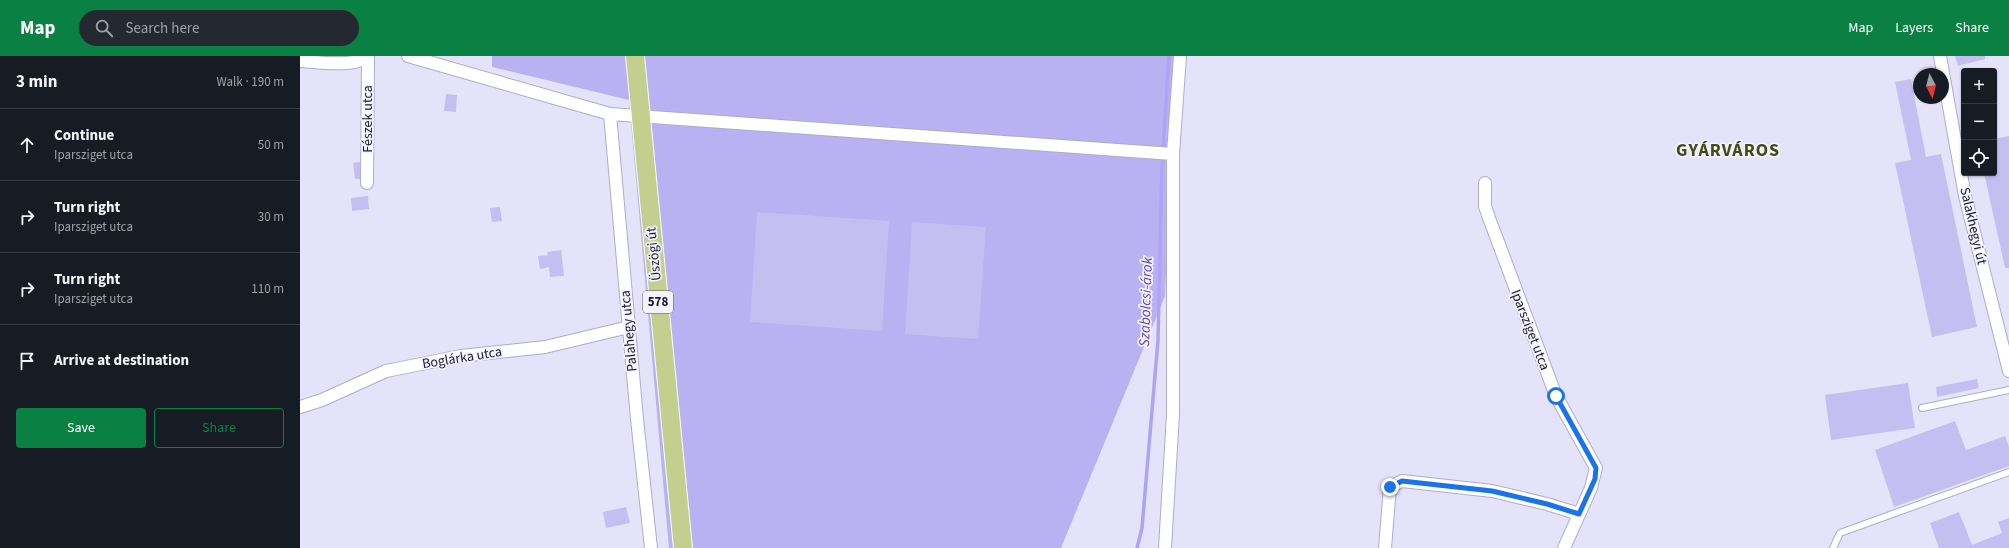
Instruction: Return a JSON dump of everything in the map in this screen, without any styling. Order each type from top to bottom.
[{"type":"main road","name":"Üszögi út","points":[[634,56],[683,548]]},
{"type":"street","points":[[300,61],[352,63],[362,61],[367,56]]},
{"type":"street","name":"Fészek utca","points":[[367,56],[367,183]]},
{"type":"street","points":[[408,56],[610,114],[1166,154]]},
{"type":"street","points":[[1165,548],[1173,414],[1166,154],[1180,56]]},
{"type":"street","name":"Salakhegyi út","points":[[1940,56],[1965,196],[2009,371]]},
{"type":"street","name":"Palahegy utca","points":[[610,114],[651,548]]},
{"type":"street","name":"Iparsziget utca","points":[[1485,183],[1486,206],[1489,218],[1539,354],[1556,396],[1596,468],[1595,479],[1564,548]]},
{"type":"street","name":"Boglárka utca","points":[[300,407],[322,400],[386,371],[461,356],[545,347],[629,327]]},
{"type":"street","points":[[1384,548],[1390,487],[1402,481],[1492,491],[1547,504],[1579,514]]},
{"type":"lane","points":[[1922,408],[2009,390]]},
{"type":"lane","points":[[1833,548],[1840,533],[2009,472]]},
{"type":"shaded area","points":[[492,56],[1175,56],[1165,296],[1061,548],[669,548],[629,100],[492,67]]},
{"type":"building","points":[[1955,56],[1985,56],[1985,59],[1958,66]]},
{"type":"building","points":[[1911,79],[1913,104],[1916,104],[1926,157],[1941,154],[1977,327],[1932,337],[1895,163],[1911,160],[1895,82]]},
{"type":"building","points":[[446,94],[457,95],[456,112],[444,111]]},
{"type":"building","points":[[2009,136],[2009,268],[2005,268],[1985,176],[1997,176],[1997,138]]},
{"type":"building","points":[[360,162],[360,179],[355,179],[353,163]]},
{"type":"building","points":[[368,196],[369,209],[352,211],[351,198]]},
{"type":"building","points":[[500,207],[502,221],[492,222],[490,208]]},
{"type":"building","points":[[757,212],[889,221],[882,331],[750,322]]},
{"type":"building","points":[[912,222],[986,227],[978,339],[905,334]]},
{"type":"building","points":[[561,250],[564,276],[550,277],[549,267],[540,269],[538,256],[548,255],[547,252]]},
{"type":"building","points":[[1977,379],[1979,388],[1937,397],[1936,387]]},
{"type":"building","points":[[1908,383],[1915,428],[1831,440],[1825,395]]},
{"type":"building","points":[[1955,421],[1966,450],[2005,436],[2009,447],[2009,466],[1894,507],[1875,450]]},
{"type":"building","points":[[626,507],[630,523],[606,528],[603,512]]},
{"type":"building","points":[[1959,512],[1972,545],[2002,533],[1998,522],[2009,518],[2009,548],[1939,548],[1930,523]]},
{"type":"waterway","name":"Szabolcsi-árok","points":[[1137,548],[1142,528],[1158,340],[1162,168],[1169,56]]},
{"type":"district","name":"GYÁRVÁROS","points":[[1728,150]]},
{"type":"route","points":[[1390,487],[1402,481],[1492,491],[1547,504],[1579,514],[1592,488],[1596,468],[1556,396]]}]
